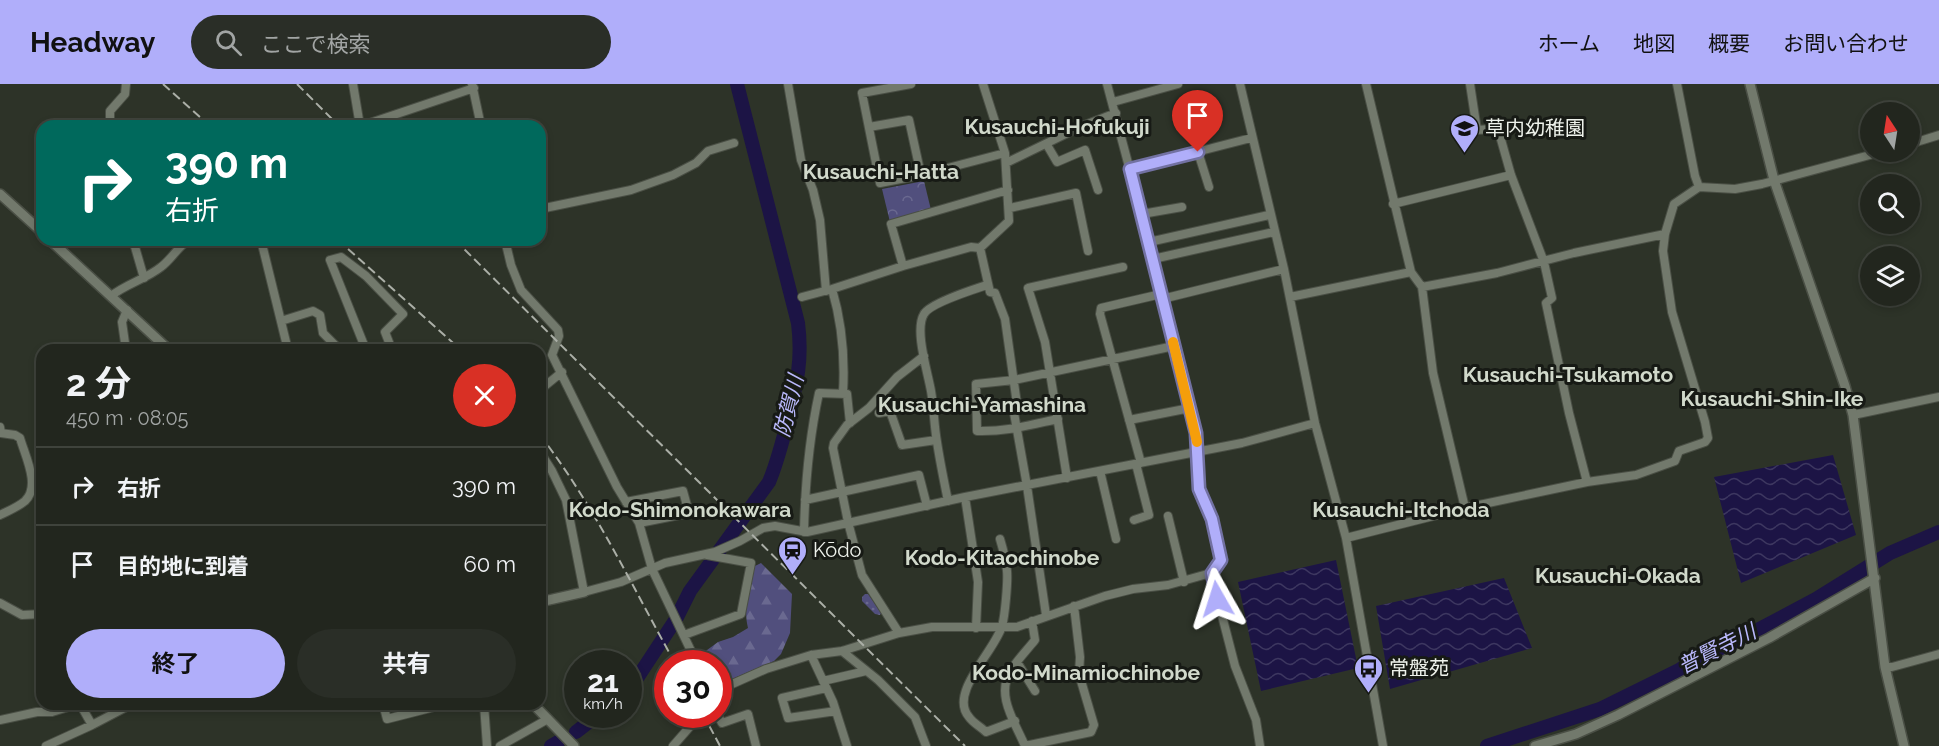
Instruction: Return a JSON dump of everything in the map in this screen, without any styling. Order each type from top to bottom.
[{"type":"street","points":[[110,120],[110,111],[125,94],[126,84]]},
{"type":"street","points":[[353,84],[359,120]]},
{"type":"street","points":[[788,84],[801,160],[813,190],[820,220],[829,290],[841,333],[843,393]]},
{"type":"street","points":[[911,84],[862,93],[880,183],[1005,153]]},
{"type":"street","points":[[802,297],[971,247],[980,248],[1010,220],[1005,153],[983,84]]},
{"type":"street","points":[[732,684],[752,675],[811,656],[842,651],[899,633],[932,627],[1017,627],[1046,615],[1133,589],[1184,582],[1212,573],[1221,560],[1212,519],[1199,489],[1196,433],[1107,84]]},
{"type":"street","points":[[1113,102],[1178,84]]},
{"type":"street","points":[[1240,84],[1269,215],[1284,269],[1315,423],[1346,538],[1383,746]]},
{"type":"street","points":[[1366,84],[1411,273],[1422,287],[1433,373],[1465,507]]},
{"type":"street","points":[[1470,84],[1477,130],[1492,129],[1500,136],[1511,175],[1544,262],[1552,298],[1546,303],[1547,312],[1587,482]]},
{"type":"street","points":[[1677,84],[1699,187]]},
{"type":"street","points":[[1750,84],[1774,180],[1853,415],[1886,667],[1904,746]]},
{"type":"street","points":[[377,120],[473,86],[481,120]]},
{"type":"street","points":[[1006,163],[1080,127],[1116,113]]},
{"type":"street","points":[[869,127],[909,120],[921,175]]},
{"type":"street","points":[[1920,141],[1939,135]]},
{"type":"street","points":[[1130,169],[1251,138]]},
{"type":"street","points":[[546,208],[631,190],[673,175],[696,163],[708,151],[734,143]]},
{"type":"street","points":[[1047,145],[1057,162],[1085,150],[1098,190]]},
{"type":"street","points":[[1198,152],[1209,187]]},
{"type":"street","points":[[1346,538],[1465,507],[1587,482],[1636,475],[1674,461],[1679,451],[1705,442],[1708,438],[1705,422],[1672,312],[1663,251],[1665,234],[1674,204],[1699,187],[1735,189],[1860,157]]},
{"type":"street","points":[[1393,204],[1511,175]]},
{"type":"street","points":[[903,266],[891,224],[1008,190]]},
{"type":"street","points":[[1010,208],[1076,193],[1088,251]]},
{"type":"street","points":[[0,194],[36,227]]},
{"type":"street","points":[[1142,214],[1182,207]]},
{"type":"street","points":[[1149,242],[1269,215]]},
{"type":"street","points":[[1153,259],[1274,232]]},
{"type":"street","points":[[1422,287],[1665,234]]},
{"type":"street","points":[[57,246],[163,344]]},
{"type":"street","points":[[135,246],[144,278]]},
{"type":"street","points":[[111,296],[164,265],[180,246]]},
{"type":"street","points":[[262,246],[287,344]]},
{"type":"street","points":[[506,246],[521,290],[558,330],[560,336],[552,355],[592,437],[639,523],[652,569],[691,650]]},
{"type":"street","points":[[980,248],[987,285],[990,292],[995,293],[1005,319],[1017,404],[1014,413],[1016,429],[1046,615]]},
{"type":"street","points":[[364,344],[330,260],[341,257],[366,276],[403,314],[385,332],[390,344]]},
{"type":"street","points":[[1067,478],[1045,342],[1028,288],[1123,267]]},
{"type":"street","points":[[1134,520],[1149,515],[1129,420],[1100,314],[1101,308],[1162,297],[1284,269]]},
{"type":"street","points":[[1290,297],[1411,273]]},
{"type":"street","points":[[948,501],[936,440],[921,333],[924,314],[955,296],[987,285]]},
{"type":"street","points":[[125,344],[122,322],[127,310]]},
{"type":"street","points":[[281,321],[313,311],[320,315],[323,333],[333,344]]},
{"type":"street","points":[[1058,419],[1016,429],[994,432],[977,431],[976,384],[1014,380],[1174,346]]},
{"type":"street","points":[[899,633],[862,575],[848,522],[833,448],[834,443],[850,423],[869,408],[897,377],[924,356]]},
{"type":"street","points":[[546,385],[562,372]]},
{"type":"street","points":[[804,532],[811,428],[819,393],[847,394],[850,423]]},
{"type":"street","points":[[1853,415],[1939,397]]},
{"type":"street","points":[[1129,420],[1190,408]]},
{"type":"street","points":[[879,413],[890,411],[902,446],[936,440]]},
{"type":"street","points":[[546,601],[621,582],[665,563],[702,555],[728,546],[763,528],[775,526],[807,532],[965,497],[1242,443],[1315,423]]},
{"type":"street","points":[[0,427],[1,433],[20,438],[33,483],[30,495],[24,502],[0,515]]},
{"type":"street","points":[[546,462],[566,500],[584,592]]},
{"type":"street","points":[[1100,471],[1116,539]]},
{"type":"street","points":[[805,500],[920,475],[927,506]]},
{"type":"street","points":[[626,502],[683,491],[689,513],[639,523]]},
{"type":"street","points":[[965,497],[978,582],[976,628]]},
{"type":"street","points":[[1168,516],[1184,582]]},
{"type":"street","points":[[1000,539],[1008,572],[1002,627],[970,680],[963,695],[963,706],[968,716],[986,732],[1015,722]]},
{"type":"street","points":[[684,635],[741,614],[751,563],[702,555]]},
{"type":"street","points":[[1212,573],[1234,666],[1256,720],[1260,746]]},
{"type":"street","points":[[1535,746],[1576,734],[1618,715],[1769,638],[1874,575]]},
{"type":"street","points":[[0,603],[22,615],[36,614]]},
{"type":"street","points":[[1032,621],[1035,640],[1011,670],[1005,684],[1004,695],[1025,746],[1091,732],[1094,725],[1079,674],[1080,657],[1074,606]]},
{"type":"street","points":[[842,651],[878,680],[915,717],[926,746]]},
{"type":"street","points":[[1886,667],[1939,654]]},
{"type":"street","points":[[811,656],[836,711],[847,746]]},
{"type":"street","points":[[1017,662],[1035,691]]},
{"type":"street","points":[[836,711],[788,718],[782,698],[866,671]]},
{"type":"street","points":[[0,720],[59,710]]},
{"type":"street","points":[[83,710],[92,725]]},
{"type":"street","points":[[46,746],[121,710]]},
{"type":"street","points":[[385,710],[387,718],[421,710]]},
{"type":"street","points":[[484,710],[487,746]]},
{"type":"street","points":[[539,710],[574,746]]},
{"type":"street","points":[[732,720],[748,714],[756,746]]},
{"type":"street","points":[[500,746],[548,719]]},
{"type":"street","points":[[673,746],[689,728]]},
{"type":"green space","points":[[924,181],[931,210],[890,222],[882,189]]},
{"type":"green space","points":[[761,563],[792,594],[790,633],[781,654],[774,661],[732,679],[732,650],[707,650],[718,642],[733,637],[748,628],[746,605],[755,566]]},
{"type":"green space","points":[[865,594],[868,594],[881,613],[880,615],[875,614],[862,601]]},
{"type":"water","points":[[1833,455],[1856,535],[1741,583],[1714,477]]},
{"type":"water","points":[[1336,560],[1358,668],[1261,691],[1238,582]]},
{"type":"water","points":[[1504,578],[1532,648],[1390,689],[1376,606]]},
{"type":"waterway","name":"防賀川","points":[[642,671],[676,619],[690,591],[769,482],[781,446],[796,386],[800,350],[798,323],[737,84]]},
{"type":"waterway","name":"普賢寺川","points":[[1487,746],[1600,709],[1816,599],[1890,553],[1939,532]]},
{"type":"waterway","name":"防賀川","points":[[576,732],[581,728]]},
{"type":"waterway","name":"防賀川","points":[[551,746],[558,742]]},
{"type":"railway","points":[[163,84],[203,120]]},
{"type":"railway","points":[[297,84],[333,120]]},
{"type":"railway","points":[[345,246],[454,344]]},
{"type":"railway","points":[[461,246],[965,746]]},
{"type":"railway","points":[[546,443],[578,489],[668,650]]},
{"type":"railway","points":[[710,728],[720,746]]},
{"type":"slow traffic","points":[[1173,342],[1197,442]]},
{"type":"place","name":"草内幼稚園","points":[[1464,154]]},
{"type":"place","name":"Kōdo","points":[[792,576]]},
{"type":"place","name":"常盤苑","points":[[1368,694]]},
{"type":"district","name":"Kusauchi-Hofukuji","points":[[1057,127]]},
{"type":"district","name":"Kusauchi-Hatta","points":[[881,172]]},
{"type":"district","name":"Kusauchi-Tsukamoto","points":[[1568,375]]},
{"type":"district","name":"Kusauchi-Shin-Ike","points":[[1772,399]]},
{"type":"district","name":"Kusauchi-Yamashina","points":[[982,405]]},
{"type":"district","name":"Kodo-Shimonokawara","points":[[680,510]]},
{"type":"district","name":"Kusauchi-Itchoda","points":[[1401,510]]},
{"type":"district","name":"Kodo-Kitaochinobe","points":[[1002,558]]},
{"type":"district","name":"Kusauchi-Okada","points":[[1618,576]]},
{"type":"district","name":"Kodo-Minamiochinobe","points":[[1086,673]]},
{"type":"route","points":[[1198,152],[1130,169],[1196,433],[1199,489],[1212,519],[1221,560],[1212,573],[1217,599]]}]
